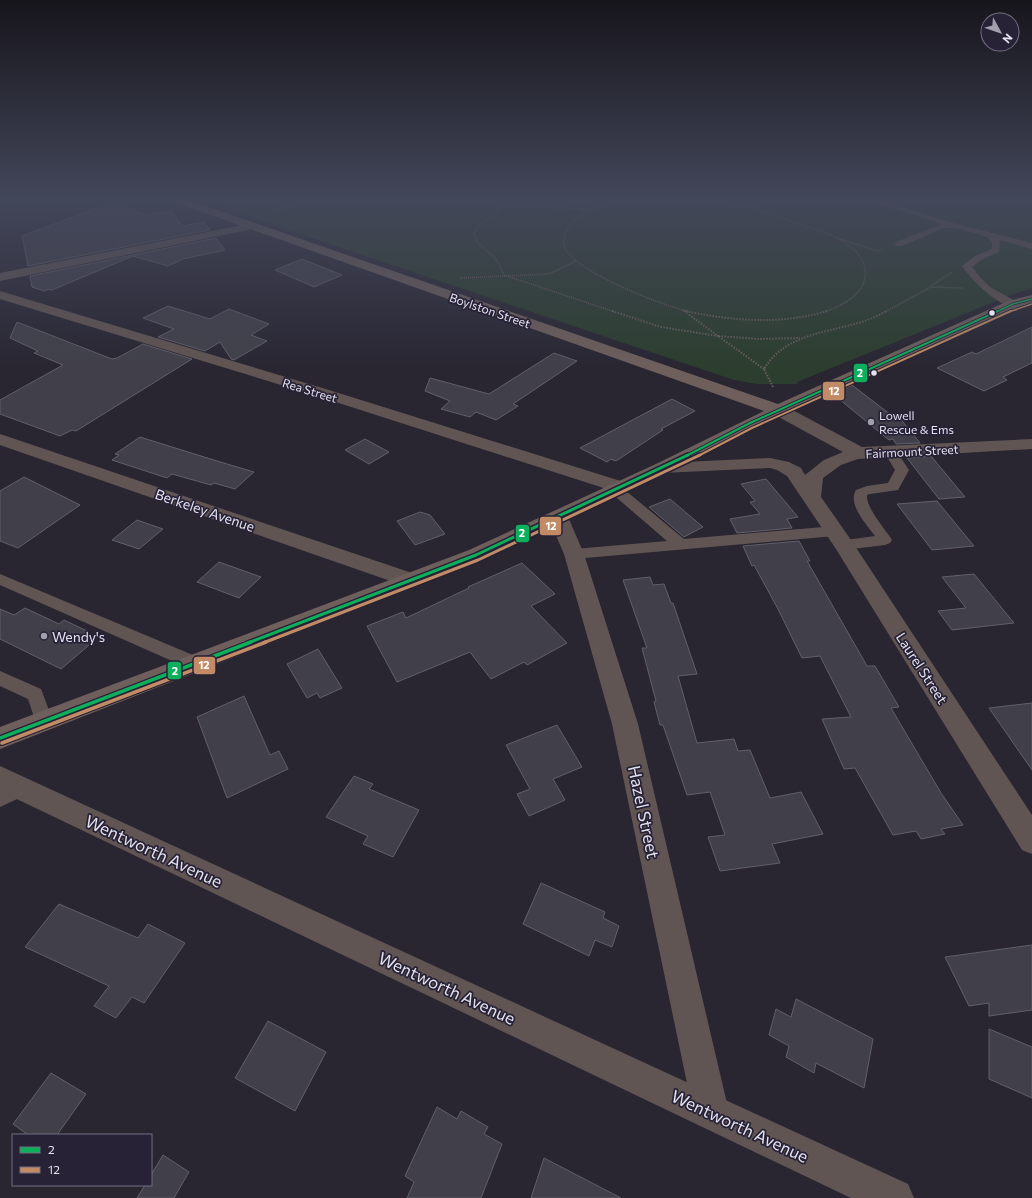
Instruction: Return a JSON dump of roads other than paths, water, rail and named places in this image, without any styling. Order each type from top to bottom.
[{"type":"main road","name":"Boylston Street","points":[[338,256],[746,400],[779,410]]},
{"type":"main road","points":[[0,738],[476,555],[662,468],[779,410],[1013,304],[1032,299]]},
{"type":"street","points":[[0,276],[102,256]]},
{"type":"street","name":"Rea Street","points":[[0,295],[323,394],[617,488]]},
{"type":"street","name":"Fairmount Street","points":[[779,410],[859,453],[1024,445]]},
{"type":"street","name":"Berkeley Avenue","points":[[0,439],[410,580]]},
{"type":"street","points":[[1024,445],[1032,461]]},
{"type":"street","points":[[812,497],[814,476],[829,464],[841,458],[859,453]]},
{"type":"street","name":"Laurel Street","points":[[662,468],[770,463],[783,466],[794,472],[840,538],[1032,840]]},
{"type":"street","name":"Hazel Street","points":[[558,517],[574,554],[625,724],[711,1112]]},
{"type":"street","name":"Wentworth Avenue","points":[[7,788],[711,1112],[894,1198]]},
{"type":"lane","points":[[985,256],[978,258],[967,266],[974,277],[987,290],[1013,304]]},
{"type":"lane","points":[[574,554],[681,545],[840,538],[885,540],[862,506],[860,498],[861,493],[867,490],[893,487],[902,470],[890,452]]},
{"type":"lane","points":[[617,488],[681,545]]},
{"type":"lane","points":[[0,579],[194,663]]},
{"type":"lane","points":[[0,678],[35,694],[44,721]]},
{"type":"place","name":"Lowell Rescue & Ems","points":[[871,422]]},
{"type":"place","name":"Wendy's","points":[[44,636]]}]
